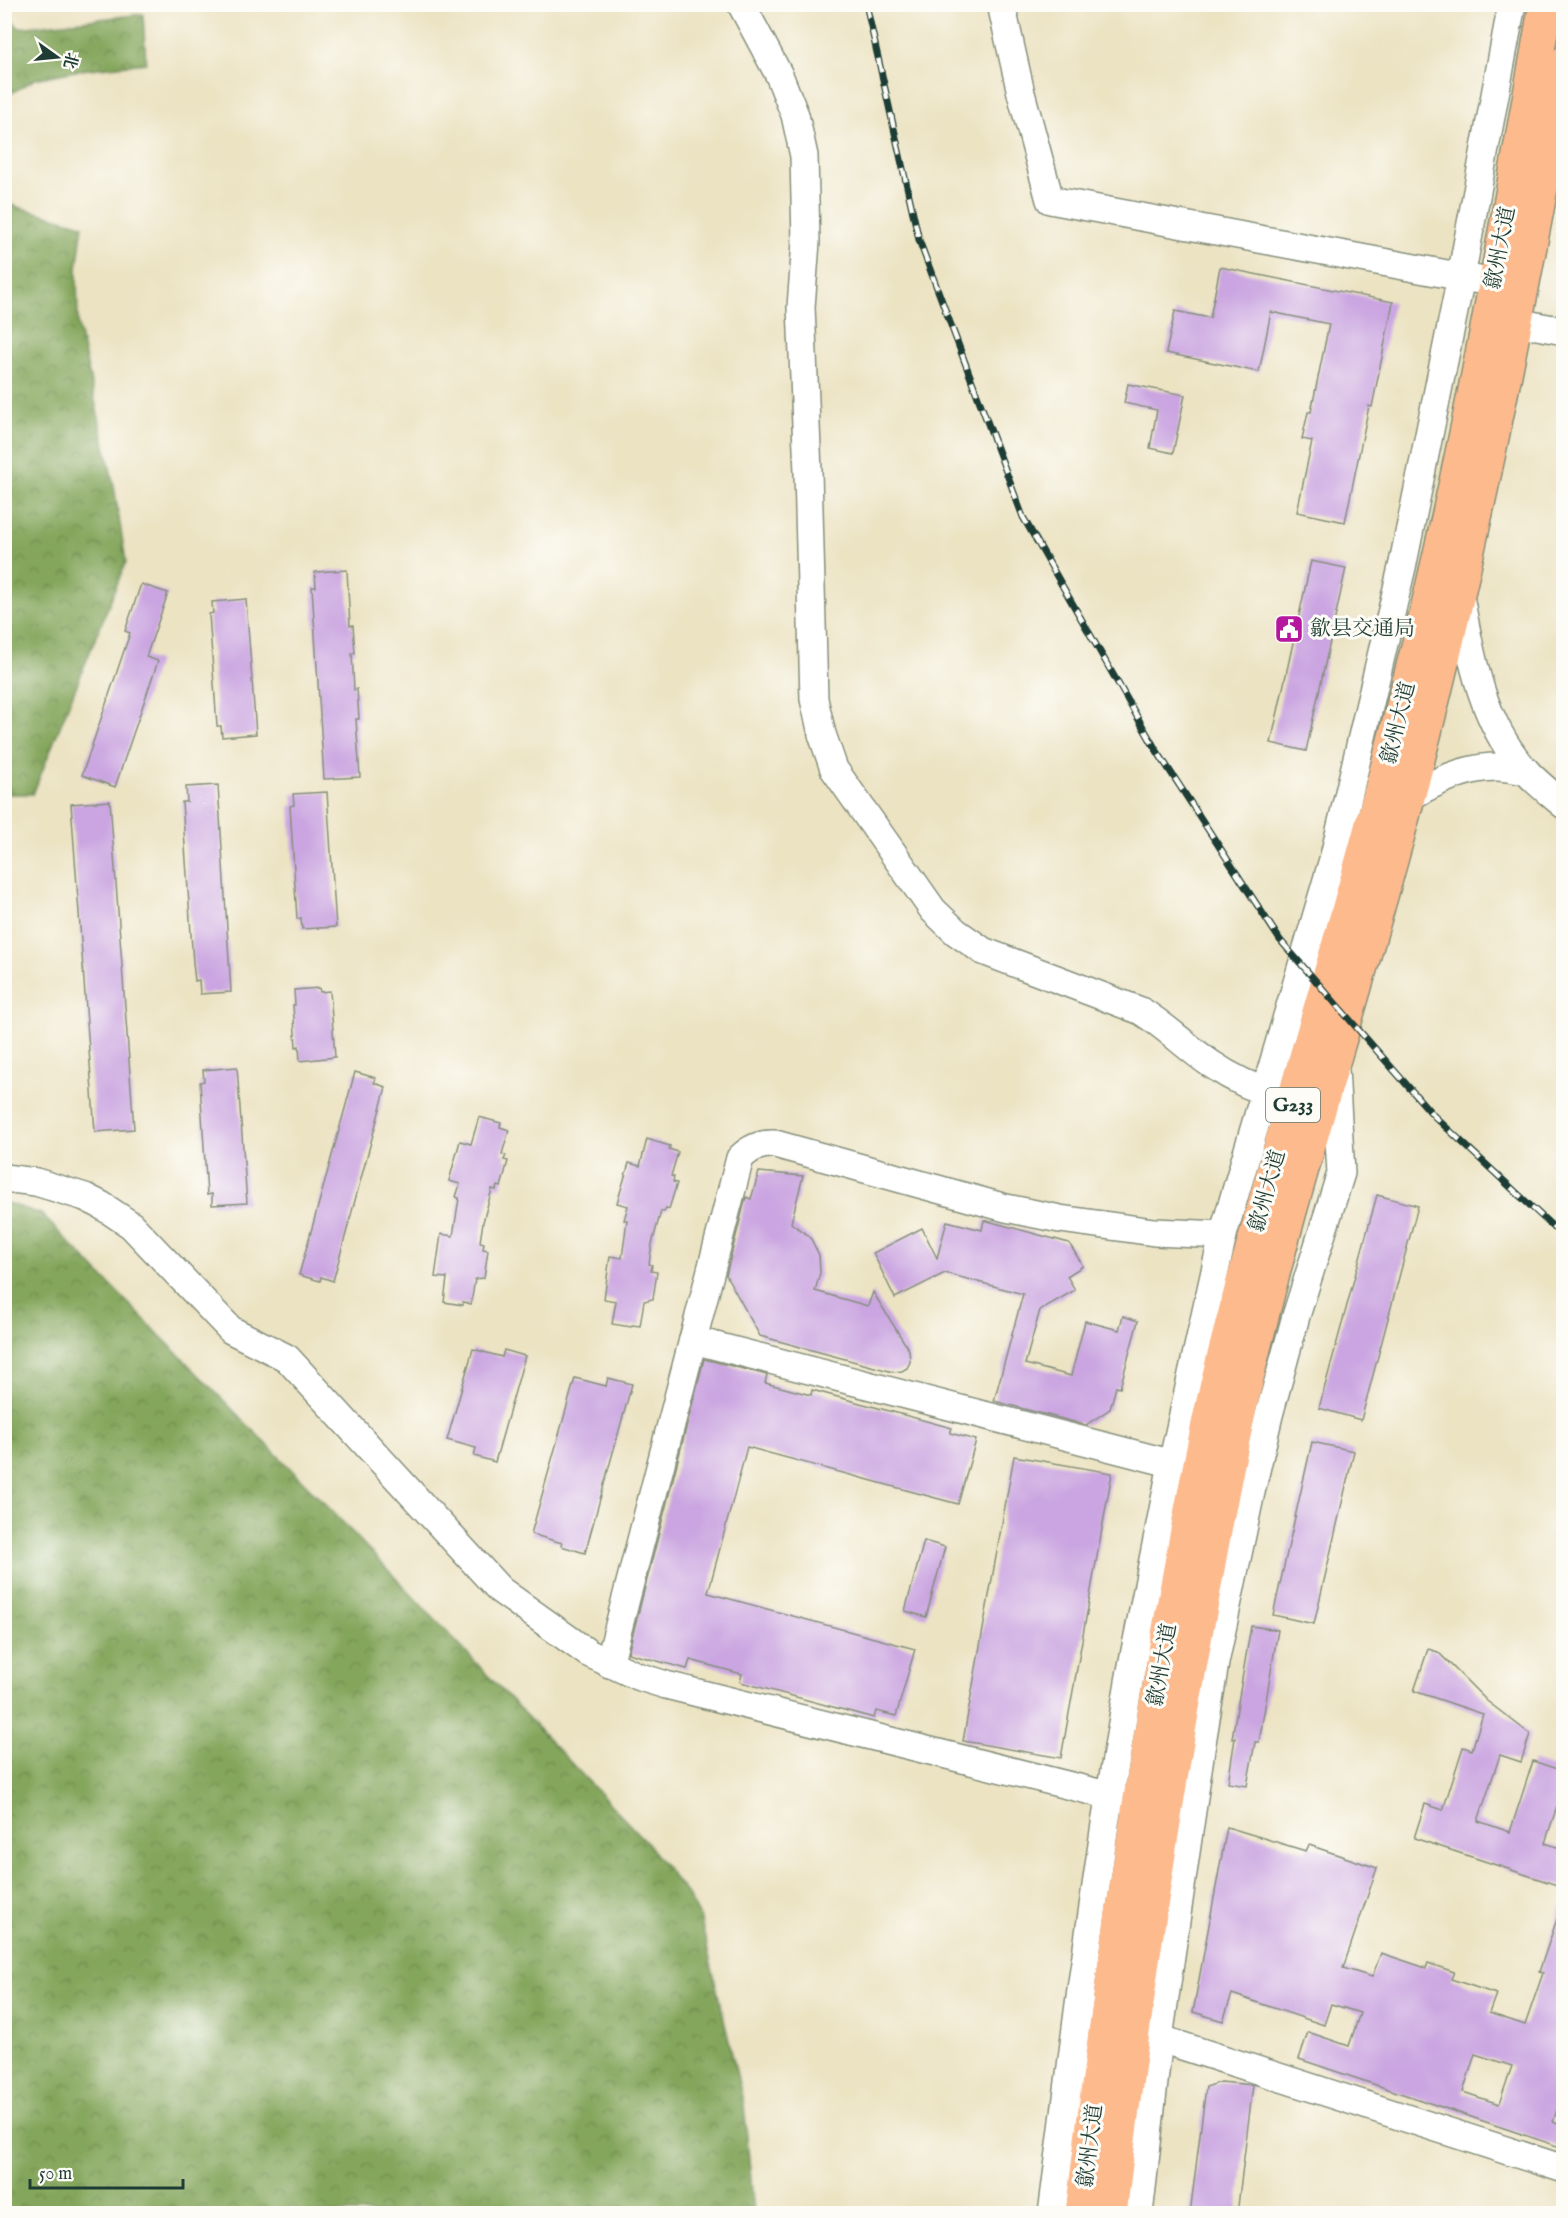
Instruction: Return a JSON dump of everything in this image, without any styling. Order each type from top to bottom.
[{"type":"highway","name":"歙州大道","points":[[1082,2214],[1108,2012],[1125,1799],[1159,1686],[1185,1467],[1216,1388],[1250,1254],[1280,1096],[1376,812],[1411,675],[1459,465],[1495,284],[1546,4]]},
{"type":"highway","name":"歙州大道","points":[[1110,2214],[1146,2034],[1182,1713],[1243,1394],[1276,1262],[1408,798],[1459,592],[1515,322],[1563,63]]},
{"type":"street","points":[[741,4],[779,75],[795,115],[804,156],[806,242],[801,307],[814,699],[822,734],[834,769],[933,910],[969,942],[983,951],[1141,1011],[1211,1064],[1239,1080],[1280,1096]]},
{"type":"street","points":[[1000,4],[1050,200],[1495,284]]},
{"type":"street","points":[[693,1340],[1185,1467],[1223,1234],[1280,1096],[1405,556],[1461,277],[1512,4]]},
{"type":"street","points":[[1515,322],[1563,331]]},
{"type":"street","points":[[1459,592],[1468,645],[1478,684],[1498,730],[1526,771],[1563,805]]},
{"type":"street","points":[[1408,798],[1437,782],[1474,770],[1497,767],[1526,771]]},
{"type":"street","points":[[609,1664],[740,1158],[752,1148],[767,1143],[775,1144],[1006,1208],[1060,1219],[1154,1232],[1223,1234]]},
{"type":"street","points":[[4,1178],[36,1182],[77,1194],[101,1205],[131,1225],[231,1330],[287,1358],[500,1590],[569,1641],[609,1664],[666,1685],[1125,1799],[1081,1989],[1052,2214]]},
{"type":"street","points":[[1139,2214],[1146,2034],[1563,2169]]},
{"type":"green space","points":[[5,12],[19,28],[143,14],[146,63],[80,70],[35,79],[5,97]]},
{"type":"green space","points":[[4,201],[14,206],[83,225],[77,269],[78,325],[114,486],[126,562],[33,794],[4,794]]},
{"type":"green space","points":[[4,1202],[41,1214],[334,1513],[646,1842],[689,1897],[700,1917],[744,2105],[754,2213],[5,2213]]},
{"type":"building","points":[[1220,267],[1393,302],[1372,407],[1369,406],[1345,522],[1297,512],[1312,441],[1302,439],[1308,412],[1311,412],[1329,324],[1271,312],[1259,372],[1166,353],[1175,311],[1210,318]]},
{"type":"building","points":[[1128,384],[1185,395],[1173,453],[1150,448],[1157,410],[1124,403]]},
{"type":"building","points":[[1311,561],[1346,568],[1306,751],[1271,743]]},
{"type":"building","points":[[347,570],[350,626],[353,625],[355,653],[352,653],[354,690],[357,689],[359,719],[356,719],[360,777],[324,779],[312,587],[316,587],[315,572]]},
{"type":"building","points":[[141,584],[168,593],[146,657],[158,661],[115,787],[82,775],[130,633],[125,631]]},
{"type":"building","points":[[246,599],[256,734],[222,737],[221,726],[217,726],[209,614],[213,613],[212,602]]},
{"type":"building","points":[[218,785],[231,992],[200,994],[199,980],[195,981],[193,963],[182,802],[187,802],[186,787]]},
{"type":"building","points":[[327,792],[336,927],[302,929],[301,918],[297,919],[290,806],[294,805],[293,794]]},
{"type":"building","points":[[110,801],[134,1129],[95,1132],[71,804]]},
{"type":"building","points":[[319,988],[320,992],[330,991],[335,1057],[300,1061],[299,1046],[296,1047],[294,990]]},
{"type":"building","points":[[237,1067],[247,1203],[212,1205],[212,1194],[207,1195],[200,1082],[204,1081],[203,1070]]},
{"type":"building","points":[[355,1072],[376,1078],[374,1083],[386,1087],[333,1281],[321,1277],[320,1281],[299,1275]]},
{"type":"building","points":[[479,1117],[501,1123],[500,1127],[509,1130],[502,1154],[506,1155],[504,1160],[508,1161],[501,1187],[497,1186],[496,1190],[492,1189],[483,1222],[480,1242],[484,1243],[483,1249],[488,1250],[484,1278],[475,1279],[471,1304],[463,1302],[463,1305],[444,1302],[447,1278],[435,1277],[441,1234],[453,1236],[459,1198],[456,1197],[460,1184],[449,1181],[460,1141],[471,1144]]},
{"type":"building","points":[[647,1139],[670,1146],[669,1149],[678,1152],[671,1176],[674,1177],[673,1182],[677,1183],[669,1209],[661,1211],[652,1244],[649,1264],[652,1265],[651,1271],[657,1272],[653,1299],[644,1301],[640,1326],[632,1325],[631,1327],[612,1324],[616,1301],[604,1299],[610,1256],[622,1258],[627,1220],[624,1220],[628,1206],[617,1203],[629,1163],[640,1166]]},
{"type":"building","points":[[759,1172],[803,1176],[791,1223],[810,1237],[819,1255],[820,1273],[815,1291],[868,1306],[873,1292],[909,1350],[910,1362],[907,1368],[893,1372],[760,1336],[726,1275],[746,1197],[751,1199]]},
{"type":"building","points":[[1377,1195],[1418,1206],[1361,1420],[1319,1408]]},
{"type":"building","points":[[984,1220],[1069,1243],[1083,1266],[1067,1276],[1075,1290],[1040,1310],[1025,1364],[1071,1376],[1085,1321],[1119,1330],[1123,1316],[1138,1321],[1120,1388],[1116,1387],[1110,1409],[1086,1425],[994,1401],[1023,1294],[945,1273],[895,1298],[873,1253],[922,1228],[937,1258],[947,1221],[982,1230]]},
{"type":"building","points":[[473,1349],[502,1357],[504,1350],[525,1356],[495,1462],[474,1456],[476,1448],[447,1440]]},
{"type":"building","points":[[704,1359],[767,1375],[765,1383],[811,1395],[812,1390],[952,1428],[950,1433],[976,1440],[958,1504],[747,1447],[708,1593],[915,1649],[896,1716],[876,1711],[874,1718],[740,1682],[742,1674],[690,1660],[687,1669],[628,1653]]},
{"type":"building","points":[[575,1378],[606,1386],[608,1378],[632,1384],[585,1553],[531,1534]]},
{"type":"building","points":[[1312,1442],[1354,1451],[1314,1624],[1273,1615]]},
{"type":"building","points":[[1014,1456],[1112,1473],[1061,1758],[963,1741]]},
{"type":"building","points":[[924,1541],[945,1547],[926,1617],[905,1611]]},
{"type":"building","points":[[1251,1626],[1278,1630],[1259,1742],[1255,1742],[1247,1786],[1228,1783],[1235,1738],[1232,1738]]},
{"type":"building","points":[[1428,1649],[1438,1652],[1487,1701],[1530,1734],[1521,1762],[1500,1755],[1478,1821],[1510,1832],[1533,1761],[1563,1771],[1563,1788],[1545,1843],[1563,1849],[1563,1887],[1414,1838],[1425,1804],[1443,1810],[1463,1747],[1472,1750],[1483,1714],[1414,1691]]},
{"type":"building","points":[[1227,1827],[1306,1851],[1309,1845],[1377,1868],[1343,1968],[1372,1977],[1381,1953],[1426,1968],[1428,1963],[1454,1972],[1451,1979],[1496,1994],[1489,2013],[1525,2025],[1543,1973],[1539,1972],[1561,1907],[1563,1908],[1563,2092],[1553,2122],[1563,2126],[1563,2148],[1299,2059],[1308,2032],[1349,2046],[1360,2013],[1331,2004],[1324,2025],[1232,1994],[1223,2021],[1193,2012]],"holes":[[[1475,2054],[1512,2066],[1499,2104],[1463,2092]]]},
{"type":"building","points":[[1221,2082],[1253,2085],[1237,2214],[1190,2214],[1206,2087]]},
{"type":"railway","points":[[866,4],[919,240],[1023,517],[1155,748],[1280,940],[1434,1116],[1564,1237]]},
{"type":"place","name":"歙县交通局","points":[[1289,629]]}]
